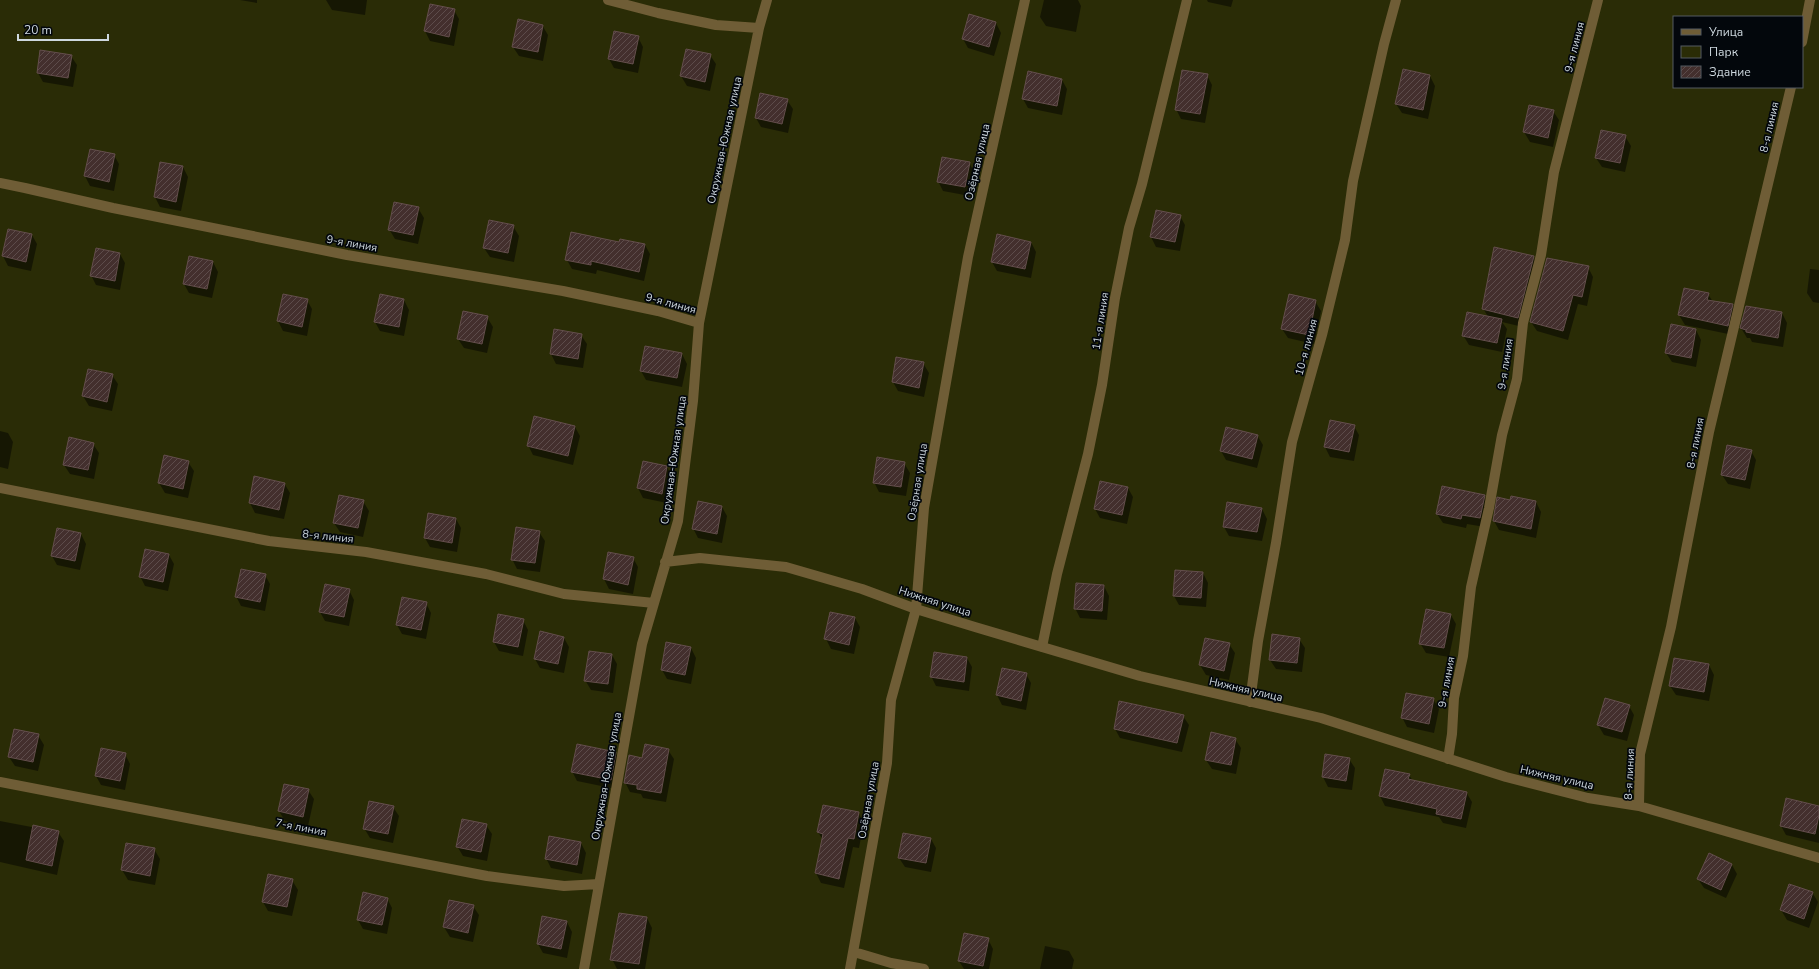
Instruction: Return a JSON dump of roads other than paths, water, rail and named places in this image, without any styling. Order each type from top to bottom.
[{"type":"street","points":[[608,0],[658,14],[716,25],[759,28]]},
{"type":"street","name":"Окружная-Южная улица","points":[[584,969],[642,644],[678,521],[694,401],[699,323],[759,28],[767,0]]},
{"type":"street","name":"Озёрная улица","points":[[850,969],[887,763],[891,700],[916,609],[924,508],[968,257],[1025,0]]},
{"type":"street","name":"11-я линия","points":[[1042,647],[1057,574],[1088,454],[1102,385],[1115,298],[1128,228],[1142,184],[1187,0]]},
{"type":"street","name":"10-я линия","points":[[1250,702],[1258,641],[1276,543],[1292,442],[1322,335],[1342,254],[1353,181],[1396,0]]},
{"type":"street","name":"9-я линия","points":[[1448,759],[1452,734],[1454,698],[1463,656],[1471,587],[1489,508],[1502,435],[1517,379],[1523,323],[1541,255],[1554,172],[1598,0]]},
{"type":"street","points":[[1803,37],[1810,0]]},
{"type":"street","name":"8-я линия","points":[[1639,806],[1640,754],[1671,628],[1709,432],[1738,304],[1791,88]]},
{"type":"street","name":"9-я линия","points":[[0,183],[114,208],[347,255],[563,291],[658,311],[699,323]]},
{"type":"street","name":"8-я линия","points":[[0,488],[269,542],[366,552],[486,574],[564,594],[654,603]]},
{"type":"street","name":"Нижняя улица","points":[[665,562],[700,558],[786,567],[862,589],[916,609],[1140,676],[1321,718],[1513,779],[1588,798],[1639,806],[1819,858]]},
{"type":"street","name":"7-я линия","points":[[0,782],[487,876],[564,886],[599,884]]},
{"type":"street","points":[[854,952],[891,963],[924,969]]}]
